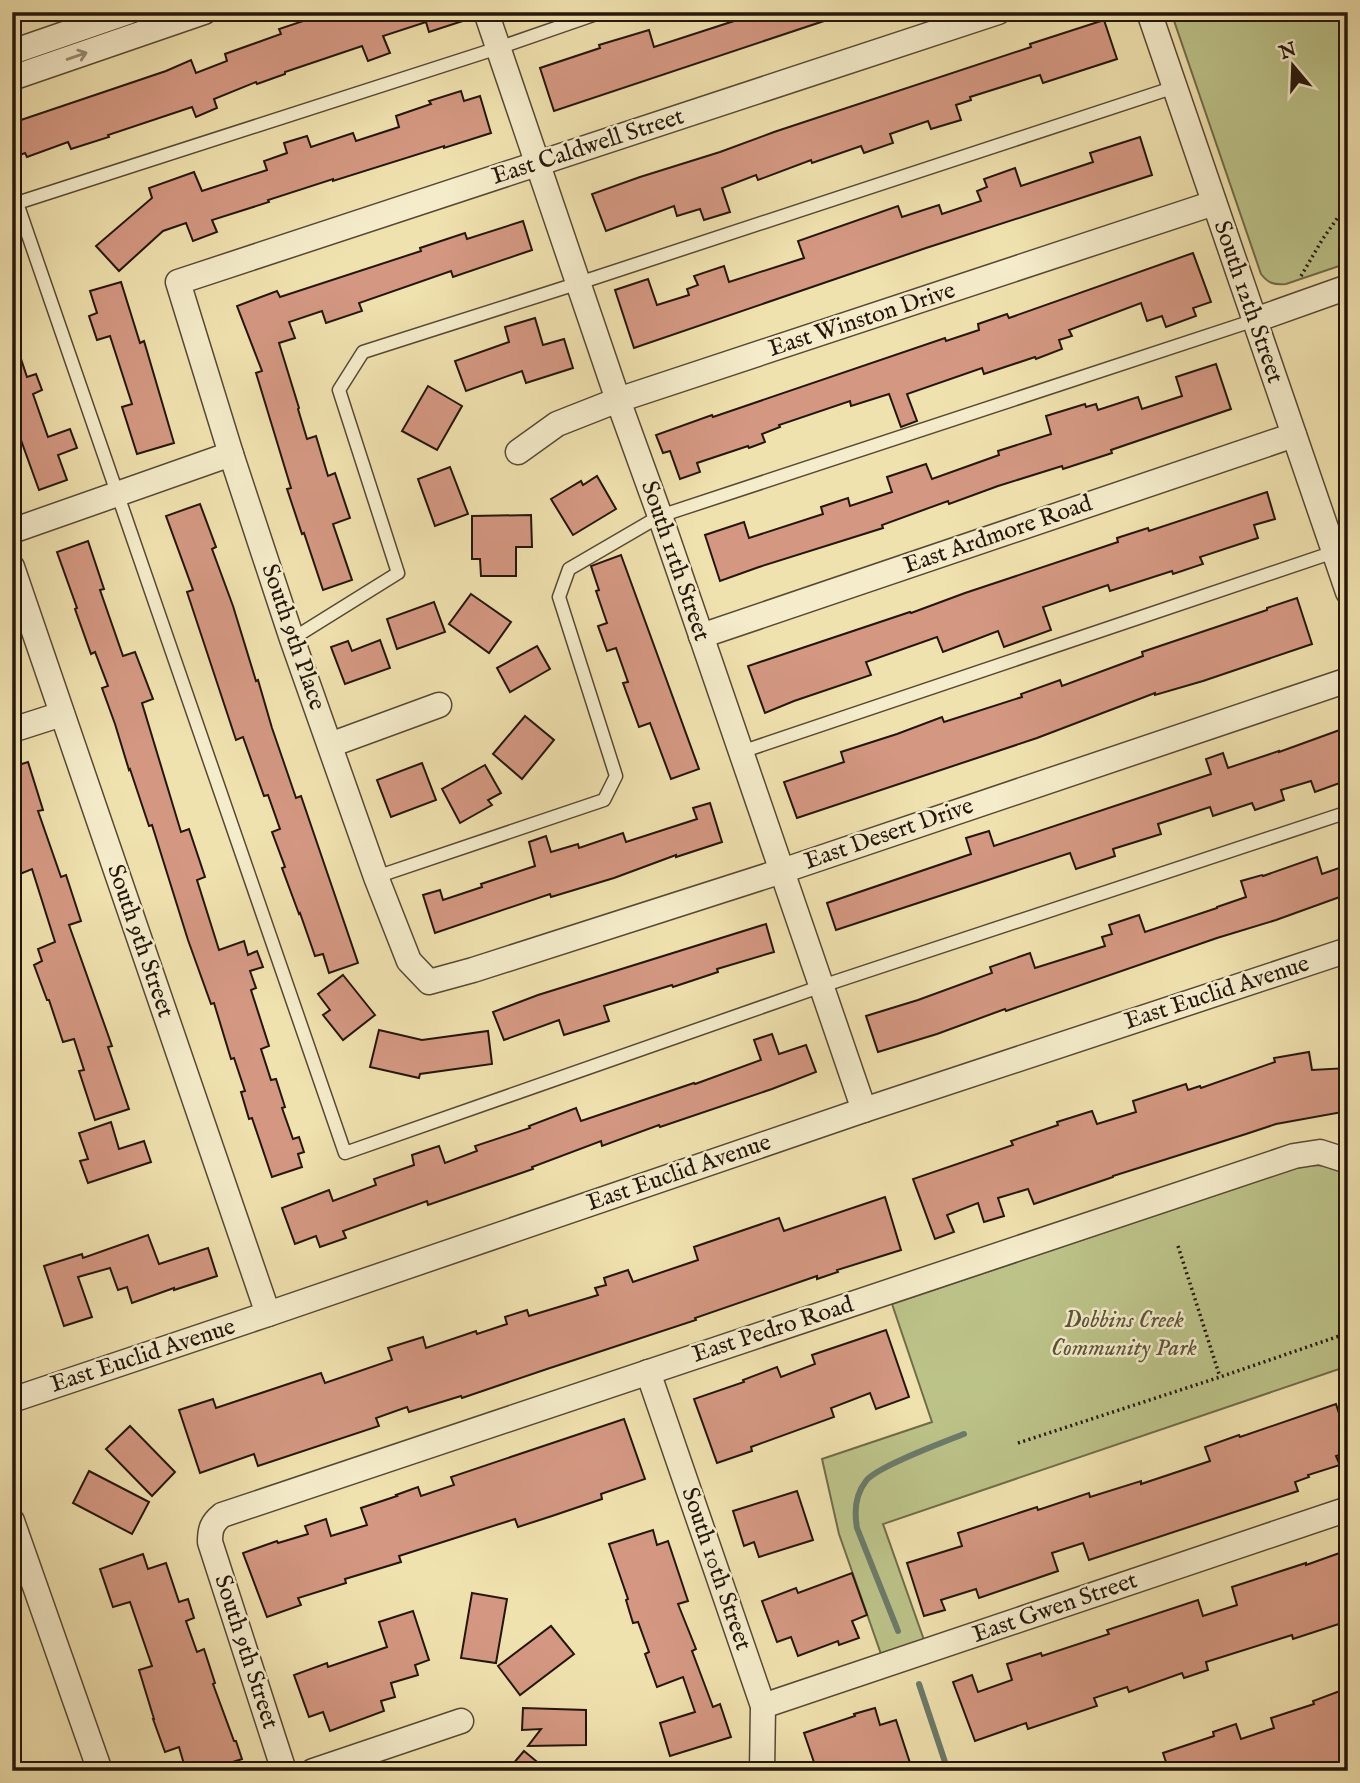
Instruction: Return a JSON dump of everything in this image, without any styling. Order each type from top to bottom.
[{"type":"street","points":[[12,51],[128,12]]},
{"type":"street","name":"South 11th Street","points":[[486,12],[864,1110]]},
{"type":"street","name":"East Caldwell Street","points":[[178,282],[998,12]]},
{"type":"street","name":"South 12th Street","points":[[1149,12],[1348,592]]},
{"type":"street","points":[[12,78],[200,13]]},
{"type":"street","name":"East Winston Drive","points":[[517,452],[557,424],[618,400],[1214,203]]},
{"type":"street","name":"South 9th Place","points":[[178,282],[292,639],[376,877],[409,961],[429,982]]},
{"type":"street","points":[[1255,320],[1348,288]]},
{"type":"street","name":"East Ardmore Road","points":[[701,636],[1294,435]]},
{"type":"street","points":[[12,531],[231,454]]},
{"type":"street","name":"South 9th Street","points":[[12,567],[268,1314]]},
{"type":"street","name":"East Desert Drive","points":[[429,982],[782,870],[1348,680]]},
{"type":"street","points":[[330,745],[439,705]]},
{"type":"street","points":[[12,730],[62,714]]},
{"type":"street","name":"East Euclid Avenue","points":[[12,1400],[864,1110],[1348,950]]},
{"type":"street","name":"East Pedro Road","points":[[210,1532],[213,1522],[222,1515],[1294,1156],[1320,1152],[1348,1161]]},
{"type":"street","name":"South 10th Street","points":[[648,1372],[763,1706],[762,1771]]},
{"type":"street","name":"East Gwen Street","points":[[763,1706],[1348,1509]]},
{"type":"street","points":[[12,1521],[100,1771]]},
{"type":"street","name":"South 9th Street","points":[[210,1532],[210,1542],[284,1771]]},
{"type":"street","points":[[313,1771],[461,1721]]},
{"type":"lane","points":[[601,12],[498,48],[17,203],[345,1153],[822,986],[1348,812]]},
{"type":"lane","points":[[292,639],[398,573],[339,390],[363,352],[1174,88]]},
{"type":"lane","points":[[376,877],[604,800],[616,776],[559,597],[569,569],[660,516],[1255,320]]},
{"type":"lane","points":[[741,752],[1334,552]]},
{"type":"path","points":[[1301,276],[1348,203]]},
{"type":"path","points":[[1178,1247],[1220,1377]]},
{"type":"path","points":[[1018,1443],[1348,1333]]},
{"type":"green space","points":[[1171,12],[1348,12],[1348,263],[1286,284],[1271,283],[1261,274]]},
{"type":"green space","name":"Dobbins Creek Community Park","points":[[1312,1165],[1332,1166],[1348,1171],[1348,1366],[883,1524],[924,1640],[881,1654],[839,1534],[822,1459],[932,1422],[892,1304],[1296,1168]]},
{"type":"building","points":[[330,12],[472,12],[472,18],[429,32],[426,22],[383,36],[390,53],[368,61],[362,46],[214,99],[217,108],[196,117],[192,107],[71,149],[68,142],[27,157],[25,153],[12,158],[12,123],[191,60],[196,73],[227,61],[225,54],[281,34],[279,29]]},
{"type":"building","points":[[734,12],[841,12],[842,15],[554,111],[540,68],[600,48],[599,45],[649,30],[654,47],[737,20]]},
{"type":"building","points":[[1104,20],[1117,59],[1043,83],[1040,75],[970,97],[971,100],[956,105],[961,120],[931,129],[928,121],[890,134],[893,143],[864,153],[861,146],[812,163],[811,160],[758,180],[756,175],[722,188],[730,212],[704,220],[700,209],[677,216],[674,206],[606,231],[592,194]]},
{"type":"building","points":[[461,91],[464,101],[480,96],[491,133],[333,179],[212,220],[217,232],[193,241],[186,223],[163,231],[119,271],[96,246],[152,198],[149,188],[194,172],[202,191],[267,170],[264,161],[287,153],[284,143],[307,136],[311,147],[353,133],[356,141],[399,127],[396,116],[431,104],[429,101]]},
{"type":"building","points":[[1140,137],[1152,175],[926,248],[634,348],[615,290],[648,279],[657,305],[689,295],[687,289],[698,285],[694,276],[724,266],[729,282],[804,258],[798,241],[898,206],[902,217],[939,205],[942,214],[981,201],[977,191],[987,187],[984,179],[1015,168],[1021,186],[1093,162],[1090,153]]},
{"type":"building","points":[[523,221],[532,250],[453,277],[451,271],[359,303],[362,311],[326,323],[322,311],[289,322],[295,338],[279,343],[307,439],[316,436],[328,476],[335,473],[350,518],[333,524],[352,580],[323,590],[287,489],[291,488],[256,373],[262,371],[237,306],[277,291],[280,297],[421,251],[420,248],[465,233],[467,239]]},
{"type":"building","points":[[1193,253],[1211,302],[1193,308],[1196,316],[1166,327],[1162,316],[1147,321],[1141,303],[1069,330],[1072,336],[1059,340],[1062,349],[984,374],[982,368],[907,394],[917,421],[901,427],[889,394],[851,406],[850,401],[779,425],[780,427],[762,434],[765,442],[697,463],[700,472],[680,479],[670,451],[663,453],[656,435],[945,338],[946,341],[979,330],[978,324],[1007,314],[1009,318]]},
{"type":"building","points":[[121,282],[140,343],[144,341],[174,443],[137,454],[122,407],[132,404],[110,336],[97,340],[89,316],[97,313],[90,291]]},
{"type":"building","points":[[535,318],[543,345],[564,339],[573,368],[526,383],[522,371],[466,391],[455,361],[509,342],[505,327]]},
{"type":"building","points":[[12,341],[15,341],[27,377],[36,374],[42,390],[33,394],[48,437],[70,429],[77,448],[58,455],[67,480],[39,490],[18,432],[16,433],[12,423]]},
{"type":"building","points":[[1216,364],[1231,409],[1111,450],[1112,453],[998,486],[949,504],[948,501],[882,525],[883,528],[720,581],[705,535],[744,522],[749,538],[823,514],[821,507],[848,498],[850,506],[892,492],[887,477],[926,464],[932,479],[999,455],[998,451],[1051,434],[1046,416],[1085,404],[1086,407],[1096,404],[1098,410],[1138,397],[1142,409],[1182,396],[1176,377]]},
{"type":"building","points":[[428,386],[462,406],[437,450],[402,431]]},
{"type":"building","points":[[450,467],[468,514],[435,526],[418,479]]},
{"type":"building","points":[[597,476],[616,509],[573,535],[551,499],[581,481],[583,485]]},
{"type":"building","points":[[1267,492],[1275,519],[1254,525],[1258,538],[1200,557],[1203,564],[1110,591],[1108,585],[1043,607],[1051,630],[1004,647],[998,631],[943,652],[937,637],[866,662],[871,675],[765,713],[748,666],[1118,542],[1117,538],[1148,528],[1149,531]]},
{"type":"building","points":[[200,504],[216,547],[212,549],[296,798],[301,796],[358,963],[329,973],[323,954],[315,956],[282,868],[285,867],[272,832],[280,829],[268,795],[264,796],[243,737],[236,740],[187,592],[193,590],[166,516]]},
{"type":"building","points":[[531,515],[532,547],[516,547],[516,576],[481,576],[480,559],[472,559],[472,516]]},
{"type":"building","points":[[88,541],[104,589],[100,590],[123,656],[135,652],[153,699],[142,703],[181,832],[189,829],[205,877],[197,880],[219,950],[244,941],[248,955],[257,951],[263,967],[250,971],[256,988],[251,990],[269,1046],[261,1049],[271,1080],[276,1079],[285,1107],[282,1108],[293,1139],[299,1137],[304,1152],[298,1154],[302,1167],[272,1177],[252,1118],[249,1119],[241,1092],[245,1091],[234,1058],[231,1059],[214,1003],[211,1004],[188,940],[152,825],[149,826],[129,770],[102,688],[108,686],[95,652],[91,654],[57,552]]},
{"type":"building","points":[[621,555],[699,769],[671,779],[650,723],[639,727],[623,683],[628,682],[616,648],[607,651],[598,626],[607,623],[591,566]]},
{"type":"building","points":[[471,594],[511,622],[489,653],[449,624]]},
{"type":"building","points":[[1297,598],[1312,644],[1203,681],[1155,693],[1037,738],[797,818],[784,782],[844,762],[841,752],[942,717],[944,722],[1022,697],[1021,694],[1060,680],[1062,686],[1143,656],[1142,652]]},
{"type":"building","points":[[434,602],[445,632],[397,649],[387,619]]},
{"type":"building","points":[[380,640],[390,668],[345,684],[331,647],[348,641],[352,651]]},
{"type":"building","points":[[537,646],[550,669],[510,692],[497,668]]},
{"type":"building","points":[[525,716],[554,740],[522,779],[493,754]]},
{"type":"building","points":[[1348,727],[1348,780],[1315,792],[1311,781],[1281,790],[1284,800],[1255,810],[1252,803],[1213,816],[1210,807],[1158,824],[1161,834],[1113,849],[1115,856],[1076,869],[1070,853],[836,930],[827,903],[971,854],[966,838],[989,831],[994,846],[1211,774],[1206,759],[1223,753],[1228,768]]},
{"type":"building","points":[[28,762],[43,810],[38,811],[61,877],[66,875],[81,921],[69,925],[112,1046],[108,1047],[129,1109],[95,1120],[79,1071],[84,1070],[74,1039],[63,1042],[34,965],[42,961],[38,949],[55,942],[32,869],[20,874],[12,853],[12,829],[17,828],[12,812],[12,767]]},
{"type":"building","points":[[422,763],[436,800],[391,817],[377,780]]},
{"type":"building","points":[[485,765],[501,793],[488,800],[492,805],[460,823],[442,789]]},
{"type":"building","points":[[710,803],[722,842],[676,855],[614,878],[551,897],[550,894],[435,933],[423,895],[440,890],[443,900],[535,866],[529,842],[546,836],[551,852],[578,844],[579,848],[623,833],[626,842],[697,819],[693,808]]},
{"type":"building","points":[[1317,857],[1322,874],[1348,865],[1348,894],[878,1052],[866,1016],[992,973],[990,967],[1030,953],[1035,968],[1105,946],[1102,937],[1112,934],[1109,925],[1139,915],[1145,932],[1217,908],[1246,897],[1241,881]]},
{"type":"building","points":[[766,924],[774,952],[717,969],[718,972],[673,987],[672,985],[604,1006],[609,1021],[564,1035],[559,1020],[504,1040],[493,1012],[538,995]]},
{"type":"building","points":[[343,975],[375,1015],[343,1040],[323,1015],[330,1010],[318,994]]},
{"type":"building","points":[[379,1030],[422,1040],[488,1031],[492,1064],[420,1074],[419,1078],[370,1067]]},
{"type":"building","points":[[772,1034],[779,1054],[806,1045],[816,1072],[602,1146],[601,1141],[532,1167],[533,1169],[428,1205],[427,1201],[343,1231],[346,1238],[320,1247],[316,1236],[295,1244],[282,1208],[329,1190],[333,1201],[376,1185],[374,1179],[414,1165],[412,1155],[439,1146],[445,1163],[477,1151],[475,1146],[530,1128],[529,1126],[576,1108],[581,1121],[695,1084],[761,1060],[754,1040]]},
{"type":"building","points":[[1309,1052],[1312,1070],[1348,1068],[1348,1111],[1276,1124],[1034,1204],[1028,1189],[998,1198],[1004,1216],[984,1222],[978,1203],[947,1215],[954,1232],[935,1239],[913,1179],[1013,1145],[1011,1141],[1058,1125],[1057,1122],[1092,1111],[1097,1124],[1136,1112],[1133,1101],[1186,1084],[1188,1090],[1200,1086],[1201,1088],[1275,1062],[1274,1058]]},
{"type":"building","points":[[111,1122],[119,1149],[144,1141],[151,1162],[88,1183],[80,1161],[88,1159],[79,1133]]},
{"type":"building","points":[[885,1197],[901,1250],[817,1279],[817,1276],[695,1318],[696,1320],[462,1398],[461,1396],[409,1412],[407,1407],[376,1418],[379,1426],[258,1466],[254,1454],[200,1473],[179,1410],[213,1399],[216,1408],[321,1373],[325,1383],[392,1360],[388,1348],[423,1337],[426,1348],[476,1331],[477,1334],[507,1324],[505,1317],[527,1310],[529,1316],[598,1295],[595,1288],[606,1285],[604,1278],[628,1270],[633,1282],[698,1260],[694,1247],[779,1218],[784,1231]]},
{"type":"building","points":[[148,1235],[159,1264],[208,1248],[217,1276],[132,1303],[127,1287],[118,1290],[110,1268],[78,1277],[92,1317],[64,1326],[44,1266],[82,1254],[83,1258]]},
{"type":"building","points":[[886,1330],[909,1397],[876,1409],[870,1393],[831,1408],[834,1417],[751,1447],[752,1451],[717,1463],[694,1399],[744,1382],[743,1380],[777,1367],[781,1377],[815,1364],[812,1355]]},
{"type":"building","points":[[1336,1404],[1348,1441],[1348,1452],[1336,1456],[1340,1465],[1295,1482],[1298,1491],[1089,1560],[1083,1543],[1052,1553],[1058,1571],[979,1598],[976,1589],[941,1600],[945,1610],[924,1616],[907,1563],[962,1546],[958,1533],[1037,1507],[1038,1510],[1089,1493],[1090,1497],[1141,1481],[1141,1484],[1210,1461],[1205,1447]]},
{"type":"building","points":[[624,1419],[645,1479],[601,1494],[602,1499],[518,1527],[515,1519],[399,1556],[401,1562],[345,1579],[346,1583],[298,1598],[301,1605],[267,1617],[243,1553],[308,1534],[305,1526],[326,1519],[331,1536],[367,1525],[361,1508],[418,1487],[421,1496],[454,1485],[451,1477]]},
{"type":"building","points":[[130,1426],[175,1472],[152,1496],[106,1449]]},
{"type":"building","points":[[89,1471],[149,1502],[132,1534],[73,1503]]},
{"type":"building","points":[[797,1491],[813,1540],[759,1557],[754,1542],[744,1546],[733,1511]]},
{"type":"building","points":[[653,1530],[657,1545],[668,1541],[688,1601],[678,1604],[696,1649],[692,1651],[713,1707],[720,1704],[731,1737],[670,1756],[660,1723],[695,1712],[683,1677],[657,1687],[645,1654],[649,1652],[638,1622],[633,1623],[626,1600],[628,1599],[609,1544]]},
{"type":"building","points":[[1348,1550],[1348,1621],[1206,1662],[1208,1670],[1184,1678],[1182,1673],[1129,1692],[1127,1687],[1094,1698],[1097,1706],[1028,1729],[1026,1723],[975,1741],[953,1682],[972,1675],[978,1692],[1012,1680],[1007,1664],[1041,1653],[1042,1656],[1109,1634],[1107,1630],[1198,1600],[1203,1616],[1237,1605],[1232,1587]]},
{"type":"building","points":[[143,1554],[148,1569],[166,1563],[179,1602],[188,1599],[194,1618],[186,1621],[197,1652],[204,1649],[215,1683],[213,1684],[242,1759],[233,1762],[236,1771],[186,1771],[179,1747],[165,1752],[139,1670],[152,1666],[130,1602],[113,1607],[100,1569]]},
{"type":"building","points":[[852,1573],[867,1615],[852,1621],[859,1638],[839,1645],[838,1641],[798,1656],[791,1637],[777,1642],[762,1601],[796,1588],[798,1593]]},
{"type":"building","points":[[472,1593],[507,1599],[496,1663],[461,1658]]},
{"type":"building","points":[[413,1611],[429,1660],[415,1665],[418,1675],[391,1683],[395,1697],[381,1701],[384,1711],[330,1731],[323,1712],[309,1717],[294,1675],[327,1663],[328,1667],[387,1647],[379,1622]]},
{"type":"building","points":[[551,1626],[574,1654],[520,1695],[498,1666]]},
{"type":"building","points":[[1348,1688],[1348,1763],[1326,1771],[1169,1771],[1163,1753],[1214,1736],[1213,1732],[1236,1724],[1241,1739],[1274,1728],[1271,1718],[1314,1704],[1313,1701]]},
{"type":"building","points":[[523,1708],[586,1710],[586,1745],[528,1746],[541,1729],[522,1730]]},
{"type":"building","points":[[875,1708],[880,1725],[896,1720],[910,1763],[888,1771],[817,1771],[804,1733]]},
{"type":"building","points":[[524,1751],[548,1771],[507,1771]]},
{"type":"waterway","points":[[898,1631],[857,1528],[856,1509],[862,1486],[872,1475],[883,1469],[964,1434]]},
{"type":"waterway","points":[[919,1684],[948,1771]]}]
